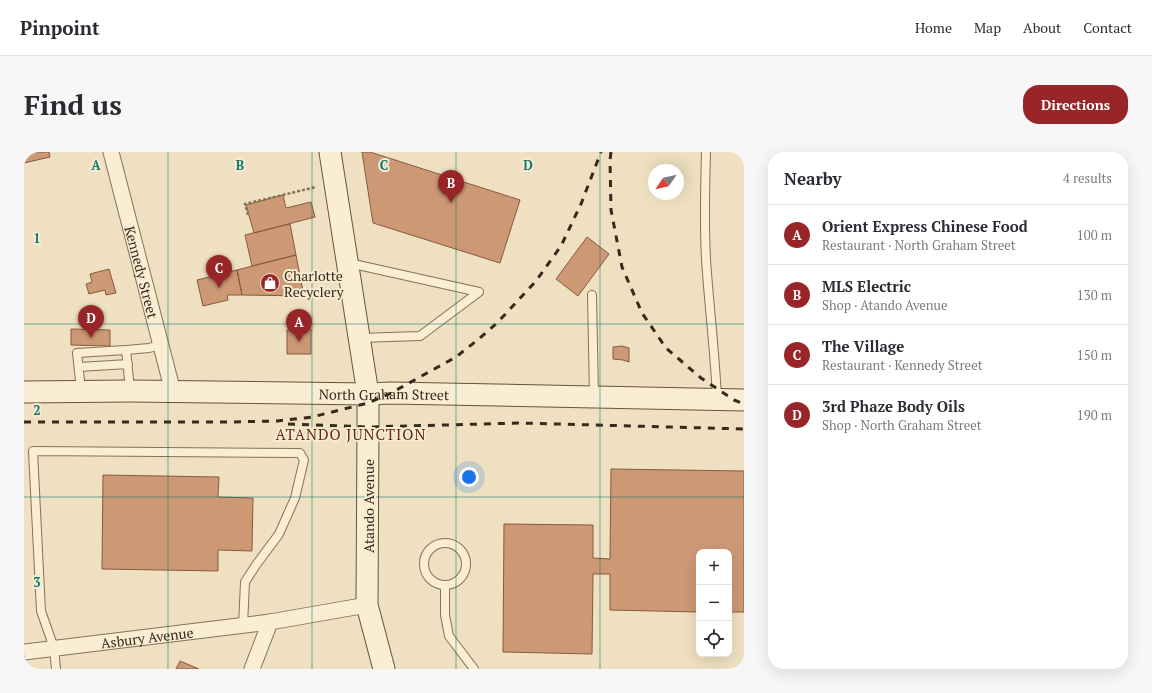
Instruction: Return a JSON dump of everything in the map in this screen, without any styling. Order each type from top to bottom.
[{"type":"main road","name":"Atando Avenue","points":[[330,152],[368,394],[367,605],[384,669]]},
{"type":"main road","name":"North Graham Street","points":[[24,392],[130,391],[368,394],[398,393],[744,400]]},
{"type":"street","name":"Kennedy Street","points":[[111,152],[173,392]]},
{"type":"street","name":"Asbury Avenue","points":[[24,652],[243,626],[367,605]]},
{"type":"street","points":[[252,669],[270,622]]},
{"type":"lane","points":[[706,152],[706,259],[717,400]]},
{"type":"lane","points":[[347,262],[479,292],[420,336],[358,338]]},
{"type":"lane","points":[[592,295],[594,397]]},
{"type":"lane","points":[[81,392],[77,353],[149,348],[161,345]]},
{"type":"lane","points":[[126,350],[130,391]]},
{"type":"lane","points":[[79,367],[128,364]]},
{"type":"lane","points":[[56,669],[54,648],[41,611],[33,451],[300,453],[304,460],[295,498],[279,534],[245,582],[243,626]]},
{"type":"lane","points":[[443,542],[450,543],[462,550],[466,563],[462,576],[457,581],[446,585],[436,584],[430,580],[423,568],[423,560],[426,553],[436,544],[443,542]]},
{"type":"lane","points":[[446,585],[445,615],[449,636],[474,669]]},
{"type":"path","points":[[248,215],[245,204],[316,186]]},
{"type":"building","points":[[24,152],[49,152],[50,157],[24,163]]},
{"type":"building","points":[[362,152],[370,152],[520,200],[500,263],[373,223]]},
{"type":"building","points":[[283,195],[286,208],[311,202],[315,217],[254,233],[246,205]]},
{"type":"building","points":[[290,224],[296,255],[252,266],[245,235]]},
{"type":"building","points":[[587,237],[609,254],[578,296],[556,279]]},
{"type":"building","name":"Charlotte Recyclery","points":[[296,255],[304,296],[242,295],[237,270]]},
{"type":"building","points":[[109,269],[116,293],[106,295],[105,290],[89,294],[86,284],[92,282],[90,274]]},
{"type":"building","points":[[237,270],[242,295],[227,295],[228,300],[203,306],[197,280]]},
{"type":"building","points":[[71,329],[110,330],[110,346],[71,345]]},
{"type":"building","points":[[311,329],[311,354],[287,354],[287,330]]},
{"type":"building","points":[[622,346],[629,348],[629,362],[613,359],[613,347]]},
{"type":"building","points":[[611,469],[744,471],[744,612],[732,612],[732,549],[696,549],[696,612],[610,610],[610,574],[593,574],[592,654],[503,652],[504,524],[593,525],[593,558],[610,559]]},
{"type":"building","points":[[103,475],[219,477],[218,497],[253,498],[252,551],[218,550],[218,571],[102,569]]},
{"type":"building","points":[[180,661],[199,669],[176,669]]},
{"type":"railway","points":[[24,422],[277,421],[312,417],[368,403],[391,393],[456,357],[498,322],[536,281],[561,246],[581,204],[601,152]]},
{"type":"railway","points":[[611,152],[611,210],[622,267],[642,313],[666,348],[701,378],[734,400],[744,404]]},
{"type":"railway","points":[[288,424],[368,427],[521,423],[744,429]]},
{"type":"place","name":"MLS Electric","points":[[451,203]]},
{"type":"place","name":"Charlotte Recyclery","points":[[270,283]]},
{"type":"place","name":"The Village","points":[[219,288]]},
{"type":"place","name":"3rd Phaze Body Oils","points":[[91,338]]},
{"type":"place","name":"Orient Express Chinese Food","points":[[299,342]]},
{"type":"district","name":"ATANDO JUNCTION","points":[[351,434]]}]
